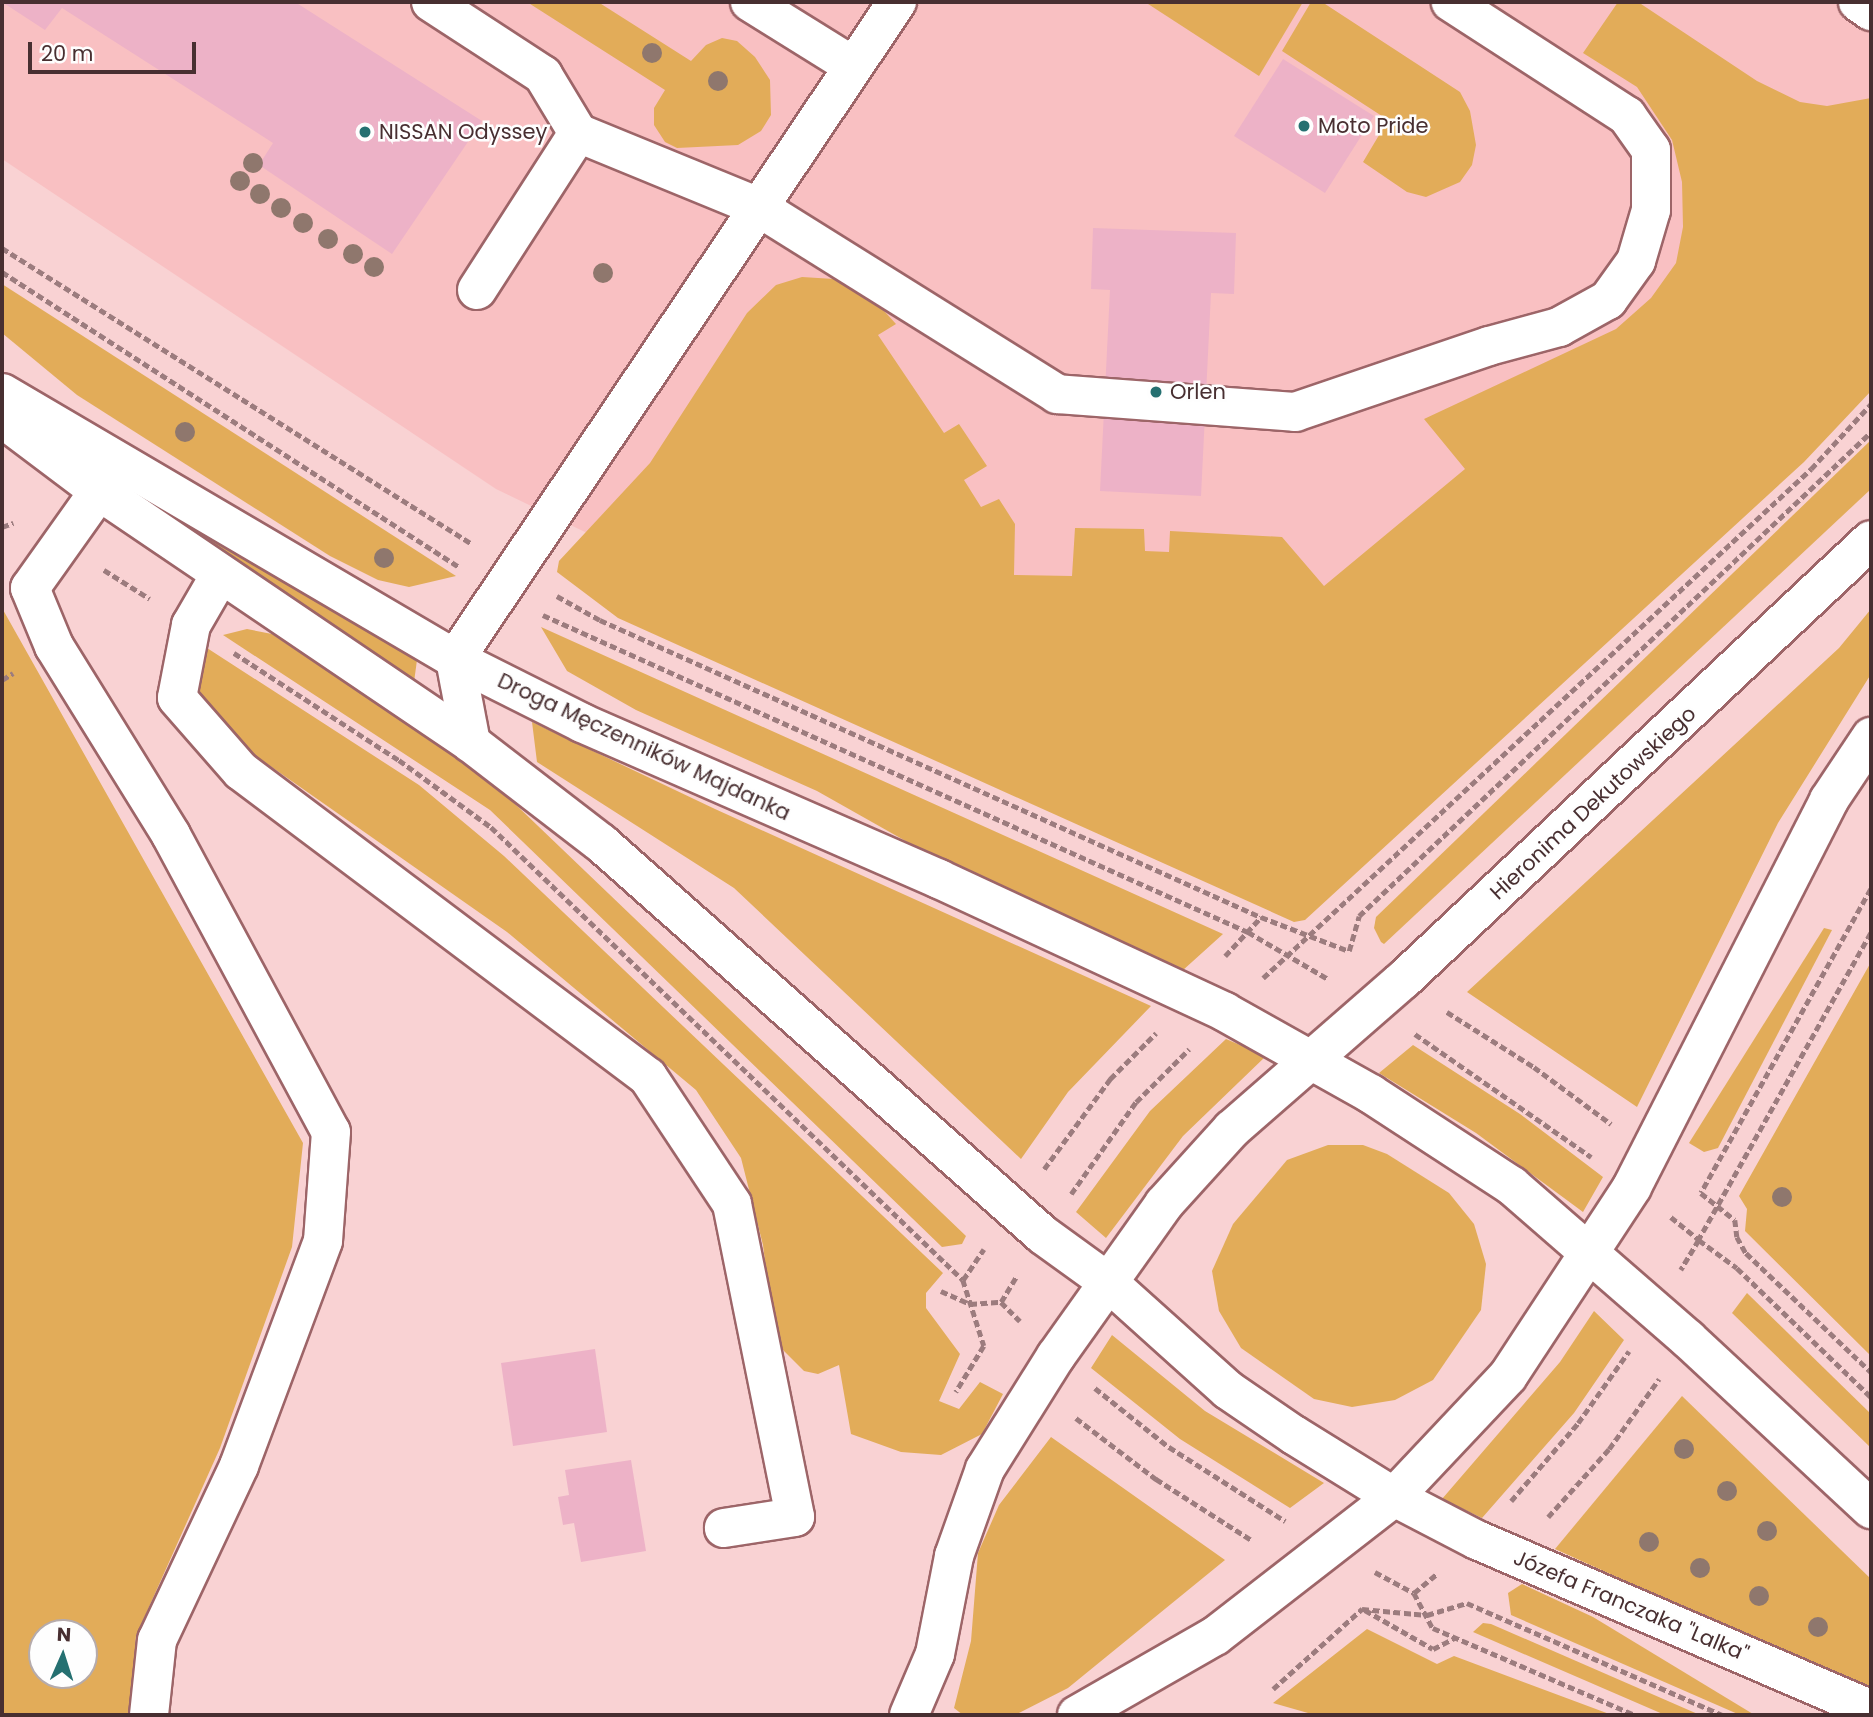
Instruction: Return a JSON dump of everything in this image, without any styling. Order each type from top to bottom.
[{"type":"street","points":[[431,2],[543,75],[578,133],[758,207],[1056,394],[1295,412],[1489,346],[1559,327],[1608,300],[1636,261],[1651,211],[1651,150],[1627,116],[1451,2]]},
{"type":"street","points":[[750,2],[853,66]]},
{"type":"street","points":[[471,743],[455,659],[897,2]]},
{"type":"street","points":[[1858,2],[1871,11]]},
{"type":"street","points":[[477,290],[578,133]]},
{"type":"street","name":"Droga Męczenników Majdanka","points":[[2,393],[455,659],[582,723],[939,879],[1225,1012],[1308,1059],[1492,1172],[1592,1252]]},
{"type":"street","points":[[2,418],[99,491],[220,575],[471,743],[601,844],[1043,1234],[1108,1282]]},
{"type":"street","points":[[99,491],[30,588],[54,646],[171,835],[331,1132],[323,1241],[239,1465],[157,1640],[149,1715]]},
{"type":"street","name":"Hieronima Dekutowskiego","points":[[909,1715],[934,1654],[954,1556],[985,1469],[1056,1356],[1164,1204],[1232,1129],[1308,1059],[1371,1008],[1871,540]]},
{"type":"street","points":[[220,575],[191,625],[177,698],[240,771],[648,1077],[732,1204],[795,1517],[724,1528]]},
{"type":"street","points":[[1077,1715],[1215,1636],[1326,1547],[1394,1497],[1508,1376],[1592,1252],[1632,1186],[1829,800],[1871,737]]},
{"type":"street","points":[[1592,1252],[1871,1509]]},
{"type":"street","name":"Józefa Franczaka \"Lalka\"","points":[[1108,1282],[1228,1390],[1394,1497],[1477,1540],[1871,1710]]},
{"type":"path","points":[[2,248],[593,640],[1248,932],[1290,954],[1450,1056],[1632,1186],[1737,1268],[1871,1397]]},
{"type":"path","points":[[2,272],[508,583],[600,620],[1261,917],[1349,951],[1359,916],[1871,432]]},
{"type":"path","points":[[1001,1302],[1043,1234],[1136,1102],[1225,1012],[1811,468],[1871,404]]},
{"type":"path","points":[[191,625],[399,760],[491,827],[963,1280],[984,1346],[956,1392]]},
{"type":"path","points":[[1871,889],[1701,1193],[1735,1220],[1737,1237],[1746,1253],[1871,1372]]},
{"type":"path","points":[[963,1280],[1013,1208],[1110,1079],[1191,996],[1261,917]]},
{"type":"path","points":[[1414,1593],[1477,1540],[1578,1423],[1657,1311],[1719,1208],[1871,933]]},
{"type":"path","points":[[1447,1012],[1534,1067],[1614,1127]]},
{"type":"path","points":[[941,1291],[970,1304],[1001,1302],[1056,1356],[1169,1447],[1326,1547],[1414,1593],[1433,1628],[1635,1715]]},
{"type":"path","points":[[1547,1519],[1609,1449],[1661,1376]]},
{"type":"path","points":[[1066,1410],[1156,1479],[1253,1541]]},
{"type":"path","points":[[1273,1689],[1362,1609],[1427,1615],[1467,1603],[1721,1715]]},
{"type":"path","points":[[1362,1609],[1433,1649],[1456,1637]]},
{"type":"shaded area","points":[[2,2],[1871,2],[1871,257],[1286,871],[496,489],[2,159]]},
{"type":"shaded area","points":[[527,2],[598,2],[691,61],[706,45],[722,38],[737,41],[755,57],[770,80],[771,115],[761,131],[738,145],[677,148],[665,142],[654,125],[654,108],[665,90]]},
{"type":"shaded area","points":[[1145,2],[1303,2],[1259,76]]},
{"type":"shaded area","points":[[1311,2],[1322,2],[1460,92],[1470,111],[1476,145],[1472,165],[1460,182],[1426,197],[1407,192],[1363,162],[1388,120],[1282,51]]},
{"type":"shaded area","points":[[1618,2],[1638,2],[1757,81],[1800,102],[1827,106],[1871,98],[1871,391],[1804,462],[1305,920],[1294,922],[618,618],[557,572],[559,561],[650,463],[747,313],[776,285],[802,277],[834,279],[865,290],[896,324],[878,335],[944,433],[959,424],[987,466],[964,480],[981,507],[999,499],[1015,524],[1014,575],[1072,576],[1075,528],[1144,529],[1145,551],[1169,552],[1170,531],[1282,537],[1324,586],[1465,469],[1424,419],[1616,329],[1651,298],[1676,263],[1683,227],[1682,182],[1672,140],[1637,87],[1583,53]]},
{"type":"shaded area","points":[[2,284],[456,576],[409,587],[378,580],[330,556],[77,395],[2,333]]},
{"type":"shaded area","points":[[1871,440],[1871,489],[1384,944],[1381,942],[1374,928],[1376,917]]},
{"type":"shaded area","points":[[103,464],[417,660],[414,682],[96,473]]},
{"type":"shaded area","points":[[2,608],[303,1143],[292,1247],[220,1448],[136,1636],[130,1715],[2,1715]]},
{"type":"shaded area","points":[[1871,609],[1871,674],[1778,823],[1637,1107],[1467,992],[1839,648]]},
{"type":"shaded area","points":[[541,627],[1223,934],[1182,971],[980,883],[817,791],[636,710],[567,671]]},
{"type":"shaded area","points":[[247,629],[272,634],[488,778],[966,1236],[962,1244],[942,1247],[490,810],[223,635]]},
{"type":"shaded area","points":[[207,648],[419,785],[504,856],[943,1273],[926,1293],[926,1308],[960,1354],[939,1401],[959,1409],[980,1382],[1003,1394],[982,1434],[941,1455],[901,1452],[851,1434],[839,1365],[818,1374],[804,1371],[775,1342],[763,1245],[741,1158],[696,1090],[507,932],[216,728],[198,696],[199,669]]},
{"type":"shaded area","points":[[532,722],[715,809],[1151,1006],[1068,1092],[1021,1159],[734,888],[537,762]]},
{"type":"shaded area","points":[[1824,928],[1832,930],[1718,1148],[1704,1152],[1689,1143]]},
{"type":"shaded area","points":[[1871,962],[1871,1356],[1745,1231],[1747,1209],[1739,1196]]},
{"type":"shaded area","points":[[1226,1039],[1266,1056],[1183,1136],[1106,1238],[1076,1212],[1150,1111]]},
{"type":"shaded area","points":[[1413,1045],[1520,1114],[1603,1177],[1583,1212],[1476,1133],[1379,1073]]},
{"type":"shaded area","points":[[1328,1145],[1363,1145],[1387,1154],[1449,1193],[1474,1224],[1486,1264],[1481,1310],[1433,1380],[1395,1400],[1352,1407],[1314,1399],[1241,1348],[1219,1311],[1212,1271],[1233,1224],[1287,1160]]},
{"type":"shaded area","points":[[1747,1293],[1871,1414],[1871,1448],[1732,1313]]},
{"type":"shaded area","points":[[1594,1311],[1624,1340],[1574,1413],[1482,1518],[1442,1499],[1560,1362]]},
{"type":"shaded area","points":[[1112,1335],[1205,1411],[1324,1483],[1290,1508],[1180,1439],[1091,1368]]},
{"type":"shaded area","points":[[1682,1396],[1871,1579],[1871,1692],[1555,1549]]},
{"type":"shaded area","points":[[1051,1437],[1225,1560],[1068,1688],[1015,1715],[963,1715],[954,1708],[971,1641],[978,1553],[999,1505]]},
{"type":"shaded area","points":[[1522,1584],[1593,1617],[1753,1714],[1740,1715],[1511,1615],[1508,1593]]},
{"type":"shaded area","points":[[1483,1623],[1491,1624],[1700,1715],[1665,1715],[1473,1632]]},
{"type":"shaded area","points":[[1367,1629],[1437,1664],[1454,1656],[1612,1715],[1315,1715],[1273,1703]]},
{"type":"building","name":"NISSAN Odyssey","points":[[2,2],[295,2],[482,121],[392,254],[259,165],[273,143],[62,8],[45,30]]},
{"type":"building","name":"Moto Pride","points":[[1283,59],[1374,116],[1325,193],[1234,136]]},
{"type":"building","name":"Orlen","points":[[1093,228],[1236,233],[1234,294],[1211,293],[1201,496],[1100,491],[1110,290],[1091,289]]},
{"type":"building","points":[[595,1349],[607,1432],[513,1446],[501,1363]]},
{"type":"building","points":[[631,1460],[646,1551],[581,1562],[574,1523],[563,1525],[558,1497],[569,1495],[565,1470]]},
{"type":"place","name":"Moto Pride","points":[[1304,126]]},
{"type":"place","name":"NISSAN Odyssey","points":[[365,132]]},
{"type":"place","name":"Orlen","points":[[1156,392]]}]
